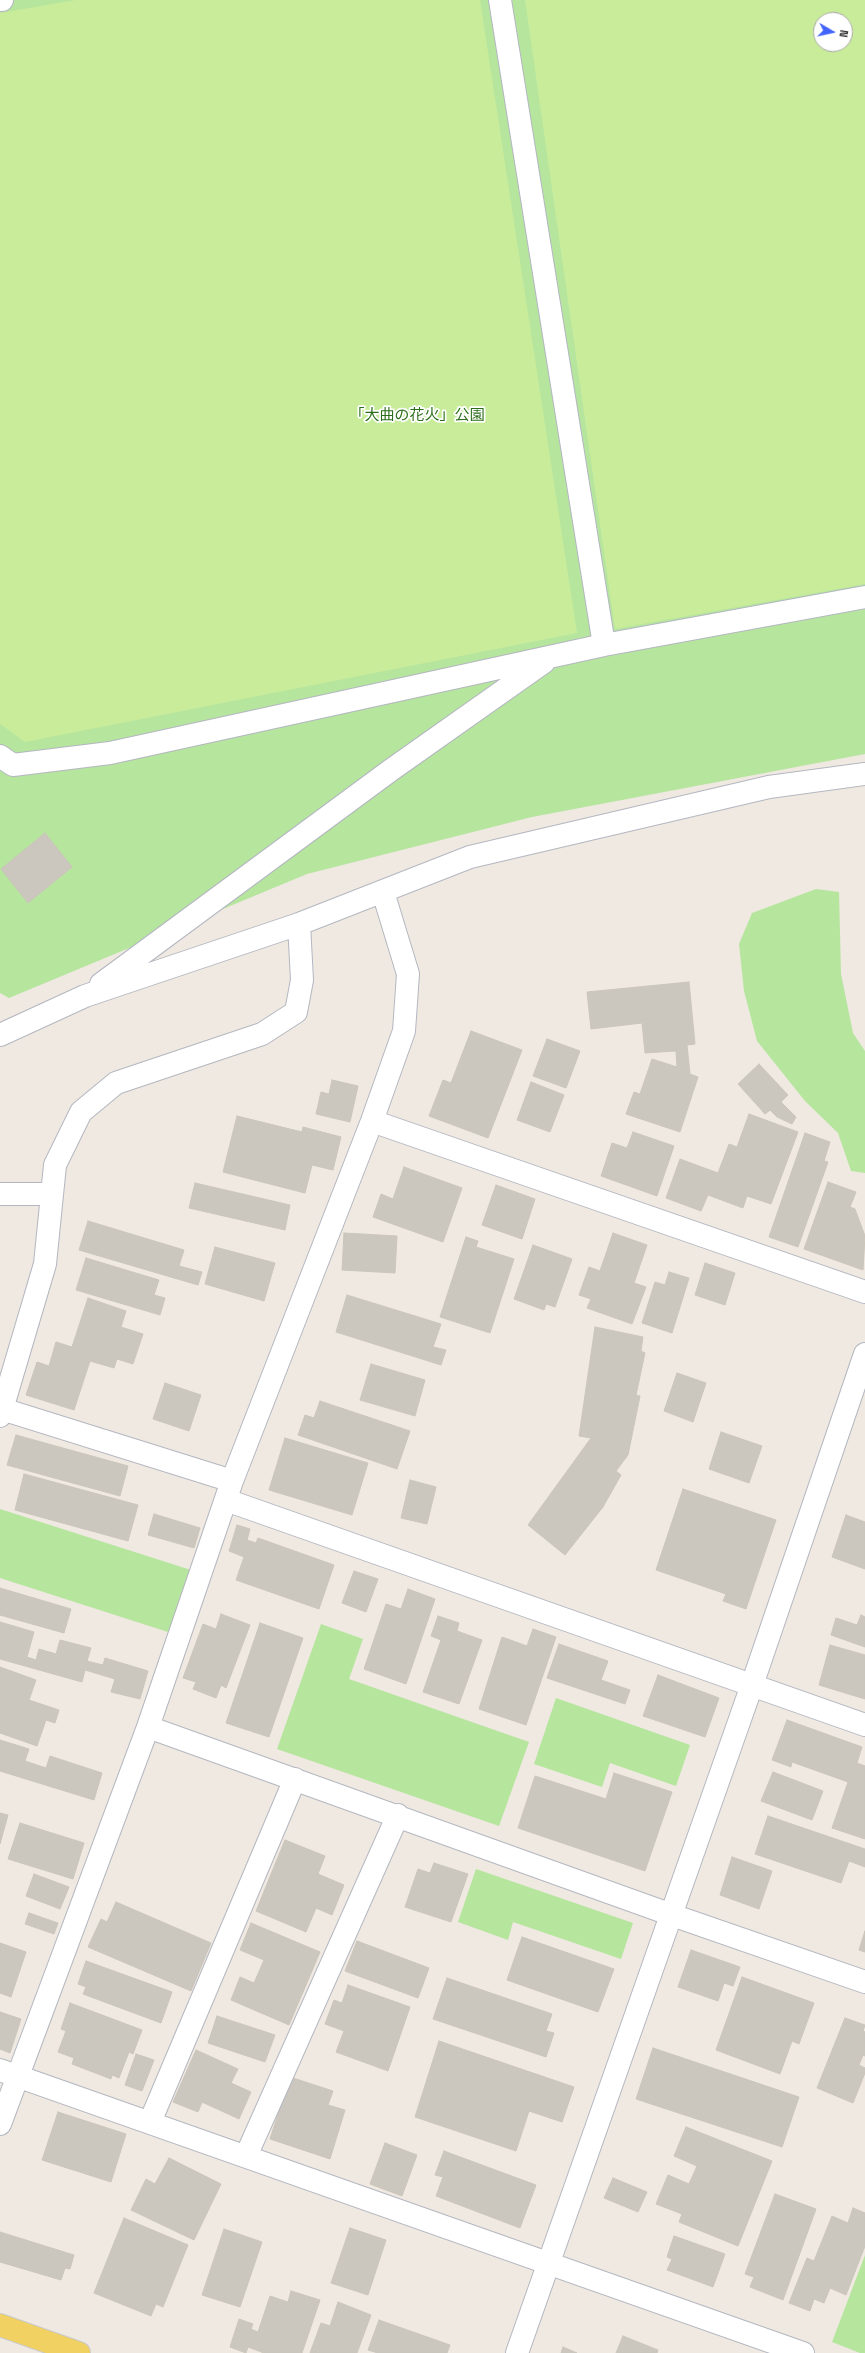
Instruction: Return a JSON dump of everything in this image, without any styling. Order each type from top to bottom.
[{"type":"main road","points":[[0,2325],[79,2353]]},
{"type":"street","points":[[500,0],[604,645]]},
{"type":"street","points":[[0,756],[13,765],[110,753],[604,645],[865,597]]},
{"type":"street","points":[[85,996],[391,770],[554,656]]},
{"type":"street","points":[[0,1035],[85,996],[299,924],[470,857],[769,787],[865,774]]},
{"type":"street","points":[[0,2124],[8,2072],[148,1727],[229,1491],[372,1121],[404,1031],[408,974],[383,892]]},
{"type":"street","points":[[299,924],[302,980],[296,1012],[262,1034],[116,1083],[80,1112],[55,1165],[45,1264],[1,1413],[229,1491],[752,1685],[865,1725]]},
{"type":"street","points":[[372,1121],[865,1292]]},
{"type":"street","points":[[0,1194],[51,1194]]},
{"type":"street","points":[[517,2353],[672,1915],[865,1354]]},
{"type":"street","points":[[148,1727],[672,1915],[865,1982]]},
{"type":"street","points":[[150,2122],[295,1779]]},
{"type":"street","points":[[246,2156],[398,1816]]},
{"type":"street","points":[[8,2072],[803,2353]]},
{"type":"green space","name":"「大曲の花火」公園","points":[[0,0],[865,0],[865,754],[532,817],[307,874],[9,998],[0,993]]},
{"type":"green space","points":[[76,0],[480,0],[577,633],[25,742],[0,724],[0,13]]},
{"type":"green space","points":[[525,0],[865,0],[865,584],[615,629]]},
{"type":"green space","points":[[816,889],[839,892],[841,974],[853,1033],[865,1051],[865,1173],[851,1171],[838,1133],[805,1101],[757,1041],[744,991],[739,944],[752,913]]},
{"type":"green space","points":[[0,1509],[191,1570],[171,1633],[0,1578]]},
{"type":"green space","points":[[321,1624],[363,1639],[349,1679],[529,1742],[499,1826],[277,1749]]},
{"type":"green space","points":[[556,1698],[690,1745],[676,1786],[610,1763],[602,1787],[534,1764]]},
{"type":"green space","points":[[476,1869],[633,1923],[621,1959],[513,1922],[508,1940],[458,1922]]},
{"type":"green space","points":[[865,2255],[865,2353],[860,2353],[832,2342]]},
{"type":"building","points":[[45,833],[72,867],[28,903],[1,869]]},
{"type":"building","points":[[689,982],[695,1044],[687,1045],[690,1074],[698,1077],[680,1132],[626,1114],[634,1092],[640,1094],[652,1059],[677,1067],[676,1051],[645,1053],[642,1023],[591,1029],[587,992]]},
{"type":"building","points":[[471,1031],[522,1050],[488,1138],[429,1116],[443,1080],[451,1083]]},
{"type":"building","points":[[547,1039],[580,1051],[566,1088],[533,1076]]},
{"type":"building","points":[[759,1064],[788,1095],[781,1102],[796,1117],[792,1124],[777,1117],[770,1110],[765,1114],[738,1084]]},
{"type":"building","points":[[332,1080],[358,1086],[350,1122],[316,1114],[321,1092],[329,1094]]},
{"type":"building","points":[[531,1082],[564,1095],[550,1132],[517,1120]]},
{"type":"building","points":[[749,1114],[798,1132],[771,1204],[747,1196],[743,1208],[708,1195],[701,1211],[666,1198],[680,1159],[718,1173],[729,1144],[737,1147]]},
{"type":"building","points":[[237,1116],[302,1132],[303,1127],[341,1137],[333,1170],[312,1165],[305,1193],[223,1172]]},
{"type":"building","points":[[633,1132],[674,1146],[657,1196],[601,1176],[612,1143],[627,1148]]},
{"type":"building","points":[[805,1133],[830,1142],[824,1161],[828,1162],[798,1247],[769,1237]]},
{"type":"building","points":[[404,1167],[462,1188],[443,1242],[373,1217],[381,1194],[393,1199]]},
{"type":"building","points":[[828,1182],[856,1192],[850,1207],[855,1209],[865,1236],[863,1270],[804,1249]]},
{"type":"building","points":[[195,1183],[290,1205],[285,1230],[189,1208]]},
{"type":"building","points":[[496,1185],[535,1199],[522,1239],[482,1225]]},
{"type":"building","points":[[88,1221],[184,1250],[179,1266],[202,1272],[198,1285],[79,1250]]},
{"type":"building","points":[[344,1233],[397,1236],[395,1273],[342,1270]]},
{"type":"building","points":[[613,1233],[647,1245],[634,1283],[646,1287],[632,1324],[587,1308],[591,1299],[579,1295],[589,1267],[600,1271]]},
{"type":"building","points":[[466,1237],[478,1241],[476,1247],[514,1259],[490,1333],[440,1317]]},
{"type":"building","points":[[533,1245],[572,1259],[555,1307],[546,1304],[544,1310],[514,1299]]},
{"type":"building","points":[[215,1247],[275,1263],[264,1301],[205,1284]]},
{"type":"building","points":[[86,1258],[159,1280],[154,1295],[165,1298],[160,1315],[76,1290]]},
{"type":"building","points":[[705,1263],[735,1273],[725,1305],[695,1295]]},
{"type":"building","points":[[669,1272],[689,1278],[672,1333],[642,1323],[655,1282],[665,1285]]},
{"type":"building","points":[[347,1295],[441,1324],[433,1347],[446,1350],[441,1365],[336,1332]]},
{"type":"building","points":[[88,1298],[126,1311],[121,1327],[143,1334],[133,1364],[117,1359],[114,1368],[90,1361],[74,1410],[26,1395],[37,1362],[49,1366],[56,1342],[72,1347]]},
{"type":"building","points":[[595,1327],[643,1337],[641,1351],[645,1353],[636,1395],[640,1396],[628,1455],[616,1471],[621,1475],[603,1507],[565,1555],[528,1525],[591,1438],[579,1436]]},
{"type":"building","points":[[371,1364],[425,1380],[415,1416],[360,1400]]},
{"type":"building","points":[[677,1373],[706,1383],[693,1422],[664,1411]]},
{"type":"building","points":[[165,1383],[201,1395],[189,1431],[153,1419]]},
{"type":"building","points":[[320,1401],[410,1431],[397,1469],[298,1435],[305,1415],[314,1418]]},
{"type":"building","points":[[721,1432],[762,1446],[749,1483],[709,1469]]},
{"type":"building","points":[[16,1435],[128,1466],[120,1496],[7,1465]]},
{"type":"building","points":[[285,1438],[368,1463],[352,1515],[269,1490]]},
{"type":"building","points":[[24,1474],[138,1505],[128,1541],[15,1510]]},
{"type":"building","points":[[410,1480],[436,1487],[427,1524],[401,1518]]},
{"type":"building","points":[[683,1489],[776,1520],[746,1609],[723,1601],[726,1594],[656,1570]]},
{"type":"building","points":[[154,1514],[200,1528],[194,1548],[148,1535]]},
{"type":"building","points":[[846,1515],[865,1522],[865,1569],[832,1557]]},
{"type":"building","points":[[237,1525],[250,1529],[247,1540],[256,1543],[258,1538],[334,1565],[319,1609],[236,1580],[244,1557],[229,1551]]},
{"type":"building","points":[[354,1571],[378,1579],[366,1612],[342,1603]]},
{"type":"building","points":[[0,1588],[71,1609],[64,1633],[0,1615]]},
{"type":"building","points":[[408,1589],[435,1599],[406,1684],[364,1669],[386,1604],[401,1609]]},
{"type":"building","points":[[221,1614],[250,1625],[226,1688],[221,1685],[216,1698],[193,1689],[196,1682],[183,1678],[203,1624],[216,1629]]},
{"type":"building","points":[[861,1615],[865,1617],[865,1647],[831,1635],[836,1618],[857,1625]]},
{"type":"building","points":[[438,1616],[459,1623],[457,1631],[482,1640],[459,1704],[423,1692],[441,1640],[431,1636]]},
{"type":"building","points":[[0,1622],[34,1632],[27,1657],[36,1660],[39,1649],[56,1654],[60,1640],[91,1648],[87,1661],[103,1665],[105,1658],[148,1671],[140,1699],[111,1692],[115,1679],[85,1670],[82,1682],[0,1659]]},
{"type":"building","points":[[260,1623],[303,1638],[269,1737],[226,1723]]},
{"type":"building","points":[[533,1629],[556,1637],[526,1725],[479,1709],[502,1637],[527,1646]]},
{"type":"building","points":[[559,1644],[608,1661],[601,1680],[630,1690],[625,1704],[547,1678]]},
{"type":"building","points":[[830,1645],[865,1655],[865,1699],[819,1685]]},
{"type":"building","points":[[0,1667],[36,1680],[29,1700],[59,1710],[55,1723],[46,1720],[37,1746],[0,1733]]},
{"type":"building","points":[[658,1675],[719,1698],[705,1737],[643,1716]]},
{"type":"building","points":[[787,1720],[862,1747],[857,1763],[865,1766],[865,1839],[832,1828],[848,1782],[792,1762],[791,1767],[772,1760]]},
{"type":"building","points":[[0,1740],[29,1749],[25,1761],[46,1768],[50,1756],[102,1773],[94,1800],[0,1771]]},
{"type":"building","points":[[773,1772],[823,1791],[812,1820],[761,1801]]},
{"type":"building","points":[[614,1773],[672,1792],[645,1871],[518,1828],[535,1776],[606,1799]]},
{"type":"building","points":[[0,1813],[8,1815],[0,1844]]},
{"type":"building","points":[[768,1816],[865,1849],[865,1867],[849,1861],[841,1883],[755,1854]]},
{"type":"building","points":[[20,1823],[84,1843],[73,1879],[8,1859]]},
{"type":"building","points":[[285,1840],[325,1856],[318,1874],[344,1885],[332,1915],[316,1908],[306,1932],[256,1911]]},
{"type":"building","points":[[732,1857],[772,1871],[759,1909],[720,1895]]},
{"type":"building","points":[[434,1863],[468,1874],[451,1922],[405,1907],[418,1869],[430,1873]]},
{"type":"building","points":[[34,1874],[69,1887],[60,1909],[26,1896]]},
{"type":"building","points":[[116,1902],[211,1943],[191,1991],[88,1947],[101,1919],[107,1922]]},
{"type":"building","points":[[29,1913],[58,1923],[54,1934],[25,1924]]},
{"type":"building","points":[[251,1923],[320,1952],[289,2025],[231,2000],[240,1977],[254,1983],[264,1960],[240,1950]]},
{"type":"building","points":[[865,1931],[865,1952],[859,1950]]},
{"type":"building","points":[[522,1937],[614,1969],[598,2012],[507,1980]]},
{"type":"building","points":[[357,1941],[429,1968],[418,1998],[345,1971]]},
{"type":"building","points":[[0,1943],[26,1952],[11,1997],[0,1993]]},
{"type":"building","points":[[691,1950],[740,1967],[733,1986],[724,1983],[718,2001],[678,1987]]},
{"type":"building","points":[[86,1961],[172,1992],[161,2023],[83,1994],[86,1987],[78,1984]]},
{"type":"building","points":[[742,1977],[814,2003],[799,2044],[792,2041],[780,2074],[716,2050]]},
{"type":"building","points":[[447,1978],[552,2014],[546,2031],[554,2033],[546,2057],[433,2019]]},
{"type":"building","points":[[348,1985],[410,2007],[388,2071],[336,2052],[344,2031],[325,2024],[334,2000],[342,2003]]},
{"type":"building","points":[[70,2003],[142,2030],[133,2054],[129,2052],[119,2078],[112,2075],[111,2079],[72,2064],[74,2058],[58,2052],[66,2031],[61,2029]]},
{"type":"building","points":[[0,2012],[21,2019],[10,2053],[0,2049]]},
{"type":"building","points":[[217,2016],[275,2035],[265,2062],[208,2043]]},
{"type":"building","points":[[845,2018],[865,2025],[863,2031],[865,2032],[865,2056],[863,2055],[859,2065],[865,2068],[865,2073],[853,2103],[817,2088]]},
{"type":"building","points":[[439,2041],[574,2087],[562,2122],[529,2111],[516,2151],[415,2117]]},
{"type":"building","points":[[653,2048],[799,2097],[782,2147],[636,2099]]},
{"type":"building","points":[[196,2050],[238,2069],[231,2083],[251,2092],[239,2119],[202,2102],[198,2112],[173,2102]]},
{"type":"building","points":[[136,2054],[154,2060],[142,2091],[125,2085]]},
{"type":"building","points":[[290,2077],[333,2091],[328,2105],[345,2110],[330,2159],[270,2139]]},
{"type":"building","points":[[58,2112],[126,2134],[111,2182],[42,2160]]},
{"type":"building","points":[[686,2127],[772,2161],[738,2246],[679,2222],[682,2214],[656,2204],[668,2175],[689,2184],[697,2166],[674,2156]]},
{"type":"building","points":[[385,2143],[417,2155],[402,2196],[370,2184]]},
{"type":"building","points":[[444,2151],[536,2185],[520,2228],[436,2196],[443,2177],[435,2175]]},
{"type":"building","points":[[169,2158],[221,2184],[194,2240],[131,2210],[146,2179],[155,2184]]},
{"type":"building","points":[[613,2178],[647,2192],[638,2212],[604,2198]]},
{"type":"building","points":[[775,2194],[816,2209],[783,2300],[750,2287],[754,2277],[745,2274]]},
{"type":"building","points":[[853,2208],[865,2213],[865,2246],[846,2295],[830,2288],[824,2303],[814,2299],[810,2311],[789,2303],[807,2258],[814,2261],[832,2216],[848,2223]]},
{"type":"building","points":[[124,2218],[188,2245],[163,2307],[156,2304],[151,2316],[94,2293]]},
{"type":"building","points":[[350,2228],[386,2240],[368,2295],[331,2283]]},
{"type":"building","points":[[224,2229],[262,2242],[240,2307],[202,2295]]},
{"type":"building","points":[[0,2232],[74,2255],[70,2269],[65,2268],[61,2280],[0,2262]]},
{"type":"building","points":[[674,2236],[725,2254],[713,2287],[667,2270],[672,2259],[667,2257]]},
{"type":"building","points":[[291,2291],[320,2300],[302,2353],[264,2353],[248,2347],[246,2353],[230,2347],[239,2319],[253,2324],[251,2329],[258,2332],[270,2296],[288,2302]]},
{"type":"building","points":[[338,2302],[371,2315],[357,2353],[310,2353],[321,2323],[330,2326]]},
{"type":"building","points":[[379,2320],[450,2345],[447,2353],[378,2353],[368,2350]]},
{"type":"building","points":[[623,2336],[658,2350],[657,2353],[616,2353]]},
{"type":"building","points":[[563,2347],[577,2353],[561,2353]]}]
